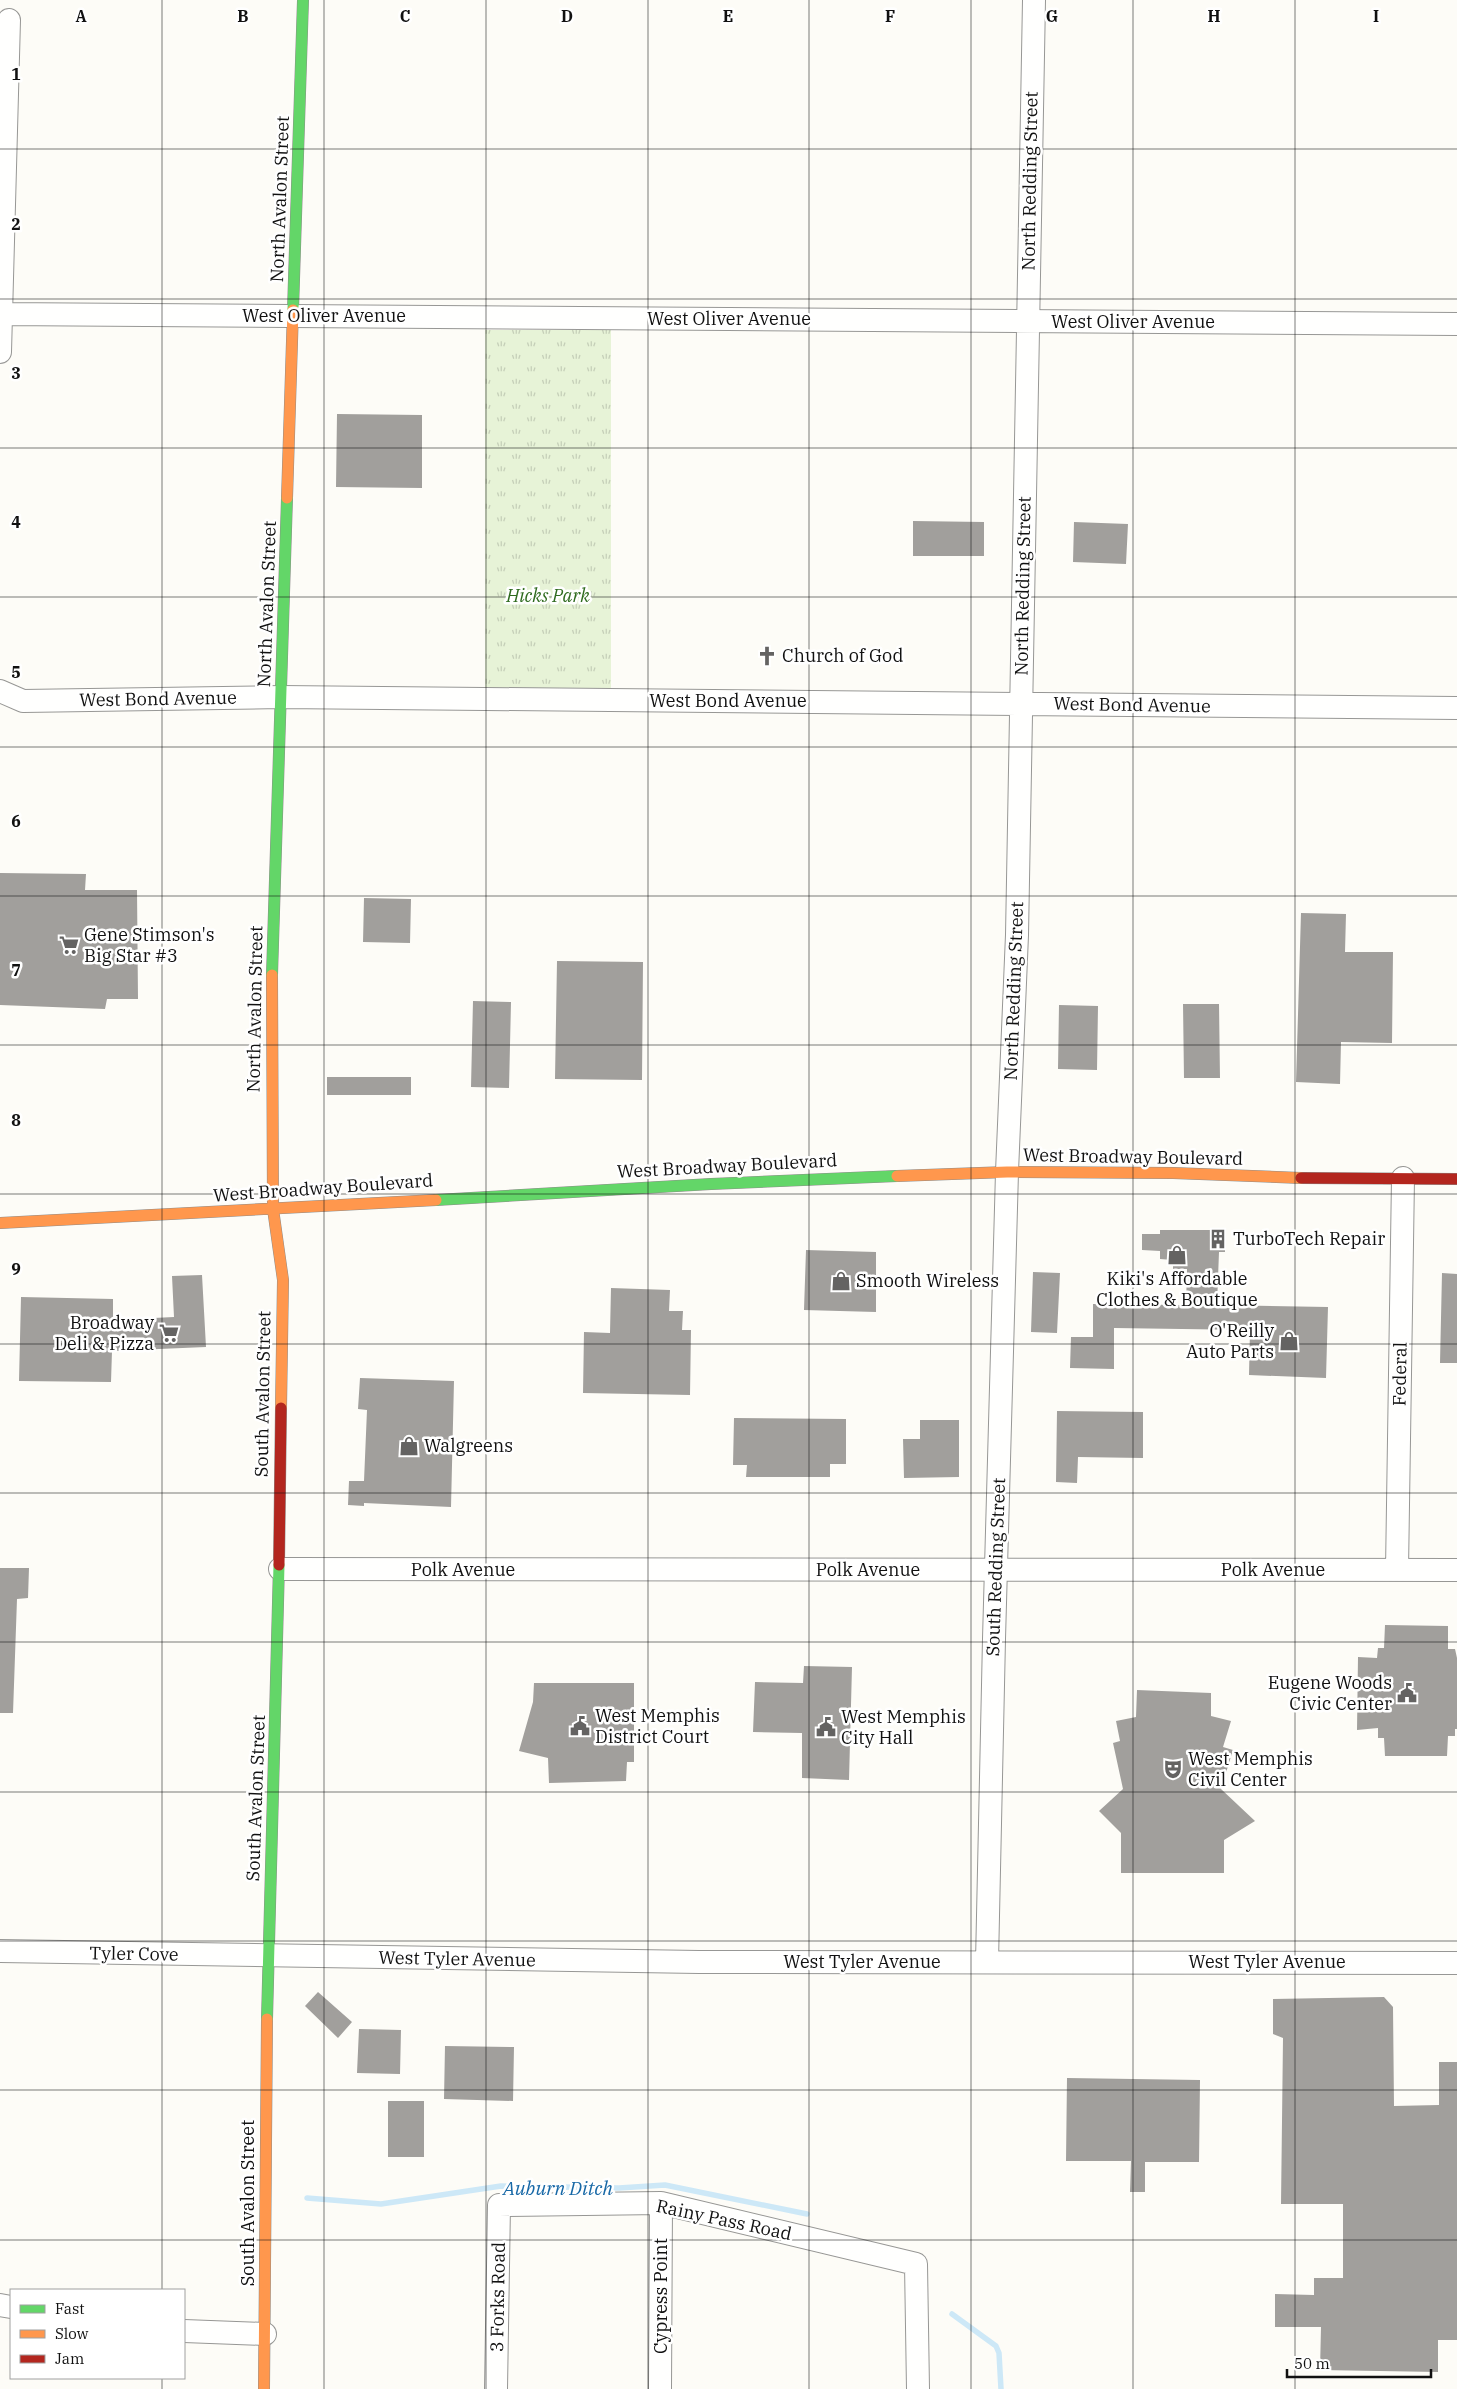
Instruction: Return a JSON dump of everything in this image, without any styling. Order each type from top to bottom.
[{"type":"street","name":"North Avalon Street","points":[[272,1209],[271,992],[303,0]]},
{"type":"street","name":"North Redding Street","points":[[1007,1172],[1017,935],[1034,0]]},
{"type":"street","points":[[0,352],[9,20]]},
{"type":"street","name":"West Oliver Avenue","points":[[0,314],[1457,324]]},
{"type":"street","name":"West Bond Avenue","points":[[0,691],[23,701],[281,697],[1457,708]]},
{"type":"street","name":"West Broadway Boulevard","points":[[0,1223],[771,1180],[1007,1172],[1457,1179]]},
{"type":"street","name":"South Redding Street","points":[[987,1962],[1007,1172]]},
{"type":"street","name":"Federal","points":[[1396,1570],[1403,1178]]},
{"type":"street","name":"South Avalon Street","points":[[264,2389],[268,1957],[278,1677],[283,1280],[272,1209]]},
{"type":"street","name":"Polk Avenue","points":[[280,1569],[1457,1570]]},
{"type":"street","name":"Tyler Cove","points":[[0,1951],[268,1957]]},
{"type":"street","name":"West Tyler Avenue","points":[[268,1957],[680,1962],[1457,1962]]},
{"type":"street","name":"Rainy Pass Road","points":[[499,2205],[661,2203],[916,2264],[918,2389]]},
{"type":"street","name":"Cypress Point","points":[[660,2389],[661,2203]]},
{"type":"street","name":"3 Forks Road","points":[[496,2389],[499,2205]]},
{"type":"street","points":[[185,2331],[265,2334]]},
{"type":"green space","name":"Hicks Park","points":[[485,330],[611,330],[611,692],[485,692]]},
{"type":"building","points":[[337,414],[422,415],[422,488],[336,487]]},
{"type":"building","points":[[913,521],[984,522],[984,556],[913,556]]},
{"type":"building","points":[[1074,522],[1128,524],[1126,564],[1073,562]]},
{"type":"building","name":"Gene Stimson's Big Star #3","points":[[0,873],[86,874],[85,890],[137,890],[138,999],[107,999],[105,1009],[0,1005]]},
{"type":"building","points":[[364,898],[411,899],[410,943],[363,942]]},
{"type":"building","points":[[1301,913],[1346,914],[1345,952],[1393,952],[1392,1043],[1341,1042],[1340,1084],[1296,1082]]},
{"type":"building","points":[[557,961],[643,962],[642,1080],[555,1079]]},
{"type":"building","points":[[473,1001],[511,1002],[509,1088],[471,1087]]},
{"type":"building","points":[[1183,1004],[1219,1004],[1220,1078],[1184,1078]]},
{"type":"building","points":[[1059,1005],[1098,1006],[1097,1070],[1058,1069]]},
{"type":"building","points":[[327,1077],[411,1077],[411,1095],[327,1095]]},
{"type":"building","points":[[1160,1230],[1225,1230],[1225,1252],[1219,1252],[1217,1305],[1328,1307],[1326,1378],[1249,1375],[1250,1330],[1114,1328],[1114,1369],[1070,1368],[1071,1337],[1093,1337],[1093,1304],[1186,1305],[1187,1269],[1173,1269],[1173,1260],[1160,1259],[1160,1251],[1142,1250],[1142,1234],[1160,1234]]},
{"type":"building","name":"Smooth Wireless","points":[[806,1250],[876,1252],[876,1312],[804,1310]]},
{"type":"building","points":[[1033,1272],[1060,1273],[1057,1333],[1031,1332]]},
{"type":"building","points":[[1442,1273],[1457,1274],[1457,1363],[1440,1363]]},
{"type":"building","points":[[202,1275],[206,1347],[112,1351],[111,1382],[19,1381],[21,1297],[113,1299],[113,1320],[174,1317],[172,1276]]},
{"type":"building","points":[[611,1288],[670,1290],[669,1311],[683,1311],[682,1330],[691,1330],[690,1395],[583,1393],[584,1332],[610,1333]]},
{"type":"building","name":"Walgreens","points":[[360,1378],[454,1381],[451,1507],[364,1503],[364,1506],[348,1505],[349,1481],[364,1481],[367,1410],[358,1409]]},
{"type":"building","points":[[1057,1411],[1143,1412],[1143,1458],[1078,1457],[1077,1483],[1056,1482]]},
{"type":"building","points":[[734,1418],[846,1419],[846,1464],[830,1464],[830,1477],[746,1477],[747,1465],[733,1465]]},
{"type":"building","points":[[920,1420],[959,1420],[959,1477],[904,1478],[903,1439],[920,1439]]},
{"type":"building","points":[[0,1568],[29,1568],[28,1598],[17,1599],[13,1713],[0,1713]]},
{"type":"building","name":"Eugene Woods Civic Center","points":[[1385,1625],[1448,1626],[1448,1649],[1455,1649],[1457,1658],[1457,1729],[1455,1729],[1455,1736],[1448,1736],[1447,1756],[1385,1756],[1384,1738],[1378,1738],[1378,1728],[1357,1730],[1358,1657],[1377,1658],[1378,1648],[1384,1648]]},
{"type":"building","name":"West Memphis City Hall","points":[[804,1666],[852,1667],[849,1780],[802,1778],[802,1733],[753,1732],[755,1682],[803,1683]]},
{"type":"building","name":"West Memphis District Court","points":[[534,1683],[634,1683],[634,1762],[627,1762],[626,1781],[549,1783],[548,1758],[519,1751],[533,1702]]},
{"type":"building","name":"West Memphis Civil Center","points":[[1137,1690],[1211,1693],[1211,1716],[1231,1721],[1223,1747],[1233,1750],[1221,1789],[1255,1821],[1224,1840],[1224,1873],[1121,1873],[1121,1833],[1099,1811],[1123,1789],[1113,1743],[1120,1741],[1116,1721],[1136,1717]]},
{"type":"building","points":[[318,1992],[352,2022],[338,2038],[305,2006]]},
{"type":"building","points":[[1384,1997],[1393,2007],[1394,2106],[1439,2105],[1439,2062],[1457,2062],[1457,2340],[1438,2340],[1438,2372],[1320,2370],[1321,2327],[1275,2327],[1275,2294],[1314,2295],[1314,2278],[1343,2278],[1343,2204],[1281,2204],[1283,2038],[1273,2034],[1273,1999]]},
{"type":"building","points":[[359,2029],[401,2030],[400,2074],[357,2073]]},
{"type":"building","points":[[445,2046],[514,2047],[513,2101],[444,2099]]},
{"type":"building","points":[[1067,2078],[1200,2080],[1199,2162],[1145,2162],[1145,2192],[1130,2192],[1131,2161],[1066,2161]]},
{"type":"building","points":[[388,2101],[424,2101],[424,2157],[388,2157]]},
{"type":"waterway","name":"Auburn Ditch","points":[[307,2198],[381,2204],[501,2186],[619,2188],[665,2185],[807,2214]]},
{"type":"waterway","name":"Auburn Ditch","points":[[952,2314],[996,2346],[999,2353],[1001,2389]]},
{"type":"traffic: fast","points":[[293,310],[303,0]]},
{"type":"traffic: fast","points":[[272,975],[287,498]]},
{"type":"traffic: fast","points":[[436,1200],[711,1184],[897,1176]]},
{"type":"traffic: fast","points":[[267,2019],[279,1565]]},
{"type":"traffic: slow","points":[[287,498],[293,310]]},
{"type":"traffic: slow","points":[[272,975],[273,1209],[283,1280],[281,1408]]},
{"type":"traffic: slow","points":[[897,1176],[1007,1172],[1173,1173],[1301,1178]]},
{"type":"traffic: slow","points":[[0,1223],[436,1200]]},
{"type":"traffic: slow","points":[[264,2389],[267,2019]]},
{"type":"traffic: jam","points":[[1301,1178],[1457,1179]]},
{"type":"traffic: jam","points":[[279,1565],[281,1408]]},
{"type":"place","name":"Church of God","points":[[767,656]]},
{"type":"place","name":"Gene Stimson's Big Star #3","points":[[69,945]]},
{"type":"place","name":"TurboTech Repair","points":[[1218,1239]]},
{"type":"place","name":"Kiki's Affordable Clothes & Boutique","points":[[1177,1255]]},
{"type":"place","name":"Smooth Wireless","points":[[841,1281]]},
{"type":"place","name":"Broadway Deli & Pizza","points":[[169,1333]]},
{"type":"place","name":"O'Reilly Auto Parts","points":[[1289,1341]]},
{"type":"place","name":"Walgreens","points":[[409,1446]]},
{"type":"place","name":"Eugene Woods Civic Center","points":[[1407,1693]]},
{"type":"place","name":"West Memphis District Court","points":[[580,1726]]},
{"type":"place","name":"West Memphis City Hall","points":[[826,1727]]},
{"type":"place","name":"West Memphis Civil Center","points":[[1173,1769]]}]
